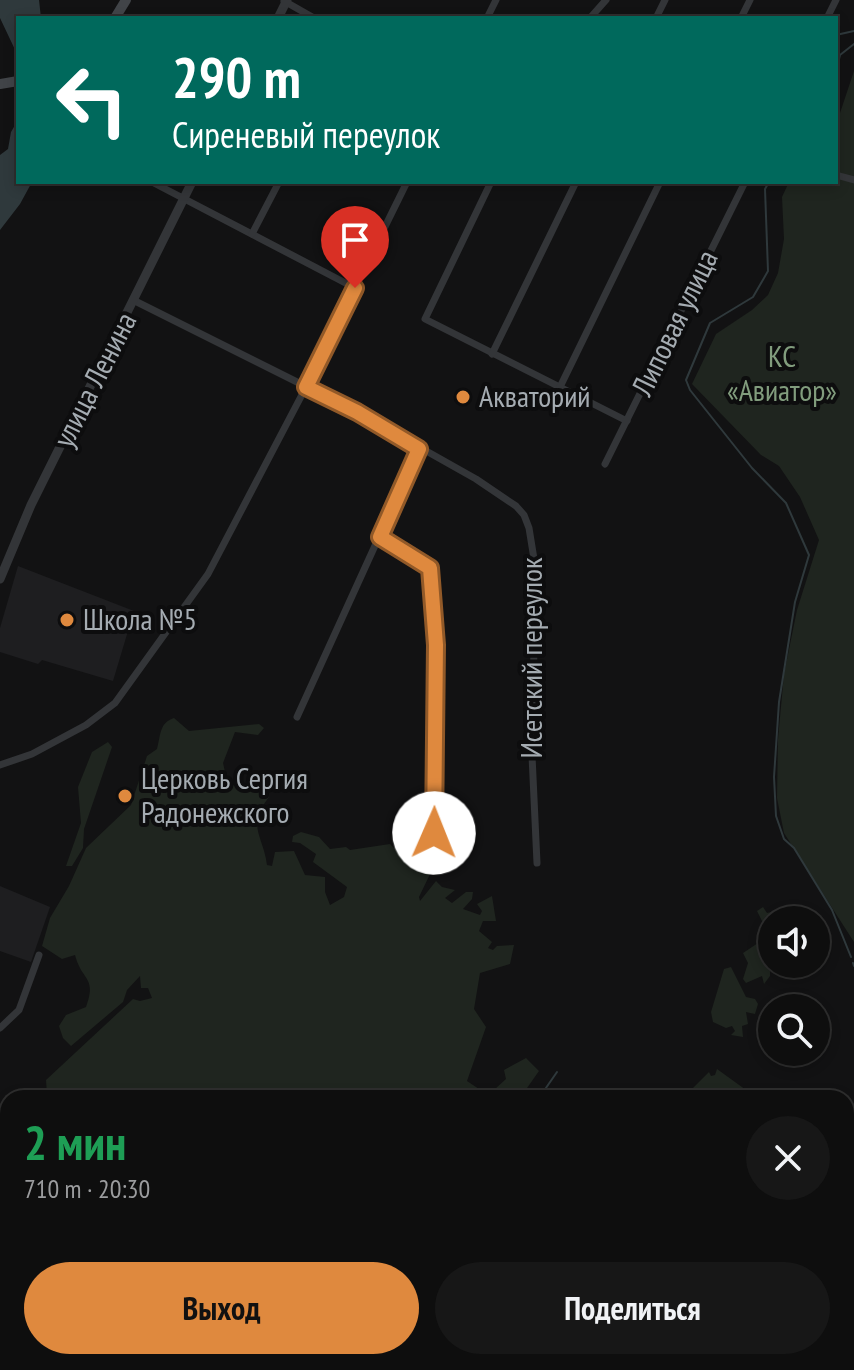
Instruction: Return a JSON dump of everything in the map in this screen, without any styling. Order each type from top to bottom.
[{"type":"main road","points":[[0,84],[16,82]]},
{"type":"street","points":[[592,16],[606,0]]},
{"type":"street","points":[[285,1],[311,16]]},
{"type":"street","points":[[156,184],[355,288]]},
{"type":"street","name":"улица Ленина","points":[[0,579],[31,505],[191,184]]},
{"type":"street","points":[[252,234],[278,184]]},
{"type":"street","points":[[0,765],[32,754],[86,725],[115,703],[208,574],[306,387],[406,184]]},
{"type":"street","points":[[490,184],[425,319],[627,421]]},
{"type":"street","points":[[492,354],[575,184]]},
{"type":"street","points":[[560,387],[659,184]]},
{"type":"street","name":"Липовая улица","points":[[605,464],[744,184]]},
{"type":"street","name":"Исетский переулок","points":[[135,301],[357,412],[476,479],[516,506],[529,528],[536,598],[531,734],[537,863]]},
{"type":"street","points":[[297,717],[419,449]]},
{"type":"street","points":[[380,537],[430,568],[436,645],[434,833]]},
{"type":"street","points":[[0,1028],[19,1010],[39,955]]},
{"type":"shaded area","points":[[0,0],[39,0],[41,16],[16,16],[16,52],[0,18]]},
{"type":"shaded area","points":[[16,123],[16,184],[31,184],[0,230],[0,155],[8,149]]},
{"type":"shaded area","name":"Школа №5","points":[[18,566],[134,611],[113,681],[42,660],[38,664],[0,652],[0,628]]},
{"type":"shaded area","points":[[0,886],[50,907],[31,962],[0,951]]},
{"type":"green space","name":"КС «Авиатор»","points":[[854,71],[854,942],[784,833],[777,798],[784,674],[797,610],[819,540],[800,497],[779,466],[761,455],[692,384],[716,334],[752,310],[768,295],[778,273],[784,239],[782,197],[788,184],[838,184],[838,119]]},
{"type":"green space","points":[[174,718],[189,731],[259,724],[264,728],[258,735],[235,732],[220,780],[223,784],[241,786],[270,782],[266,792],[269,797],[257,824],[267,865],[272,866],[275,852],[294,851],[305,875],[325,877],[325,892],[330,905],[344,897],[347,887],[313,862],[316,854],[300,843],[292,842],[293,836],[301,832],[319,837],[330,849],[346,847],[350,850],[390,844],[396,850],[415,855],[414,844],[404,837],[418,838],[432,870],[420,901],[436,881],[442,887],[455,890],[445,898],[452,903],[466,892],[473,892],[472,899],[463,909],[480,915],[482,911],[477,904],[492,896],[496,921],[483,921],[479,931],[492,942],[488,948],[493,950],[497,946],[514,945],[510,964],[480,973],[474,1009],[486,1027],[467,1081],[480,1090],[47,1090],[46,1080],[133,999],[152,998],[148,988],[141,988],[140,976],[127,990],[123,1002],[71,1046],[63,1038],[59,1026],[66,1015],[86,1007],[89,984],[75,955],[62,959],[42,946],[50,918],[86,848],[131,805],[147,756],[157,749],[163,726]]},
{"type":"green space","points":[[108,742],[112,747],[84,829],[83,848],[72,866],[66,866],[81,823],[78,787],[92,752]]},
{"type":"green space","points":[[758,943],[758,978],[746,983],[743,979],[748,963],[743,953]]},
{"type":"green space","points":[[731,967],[746,997],[755,999],[758,1004],[755,1014],[746,1012],[748,1024],[742,1026],[743,1037],[731,1035],[735,1031],[732,1026],[726,1028],[713,1022],[711,1012],[724,969]]},
{"type":"green space","points":[[526,1058],[539,1071],[526,1090],[488,1090],[495,1089],[506,1079],[504,1070]]},
{"type":"green space","points":[[717,1069],[746,1090],[691,1090],[709,1072],[711,1076]]},
{"type":"waterway","points":[[838,35],[854,31]]},
{"type":"waterway","points":[[838,63],[840,55],[854,44]]},
{"type":"waterway","points":[[768,184],[765,189],[768,271],[753,297],[710,323],[686,380],[690,390],[752,468],[786,503],[809,555],[795,602],[779,702],[774,777],[776,816],[784,839],[794,848],[832,910],[851,957]]},
{"type":"waterway","points":[[545,1090],[557,1072]]},
{"type":"place","name":"Акваторий","points":[[463,397]]},
{"type":"place","name":"Школа №5","points":[[67,620]]},
{"type":"place","name":"Церковь Сергия Радонежского","points":[[125,796]]},
{"type":"route","points":[[355,288],[306,387],[357,412],[419,449],[380,537],[430,568],[436,645],[434,833]]}]
